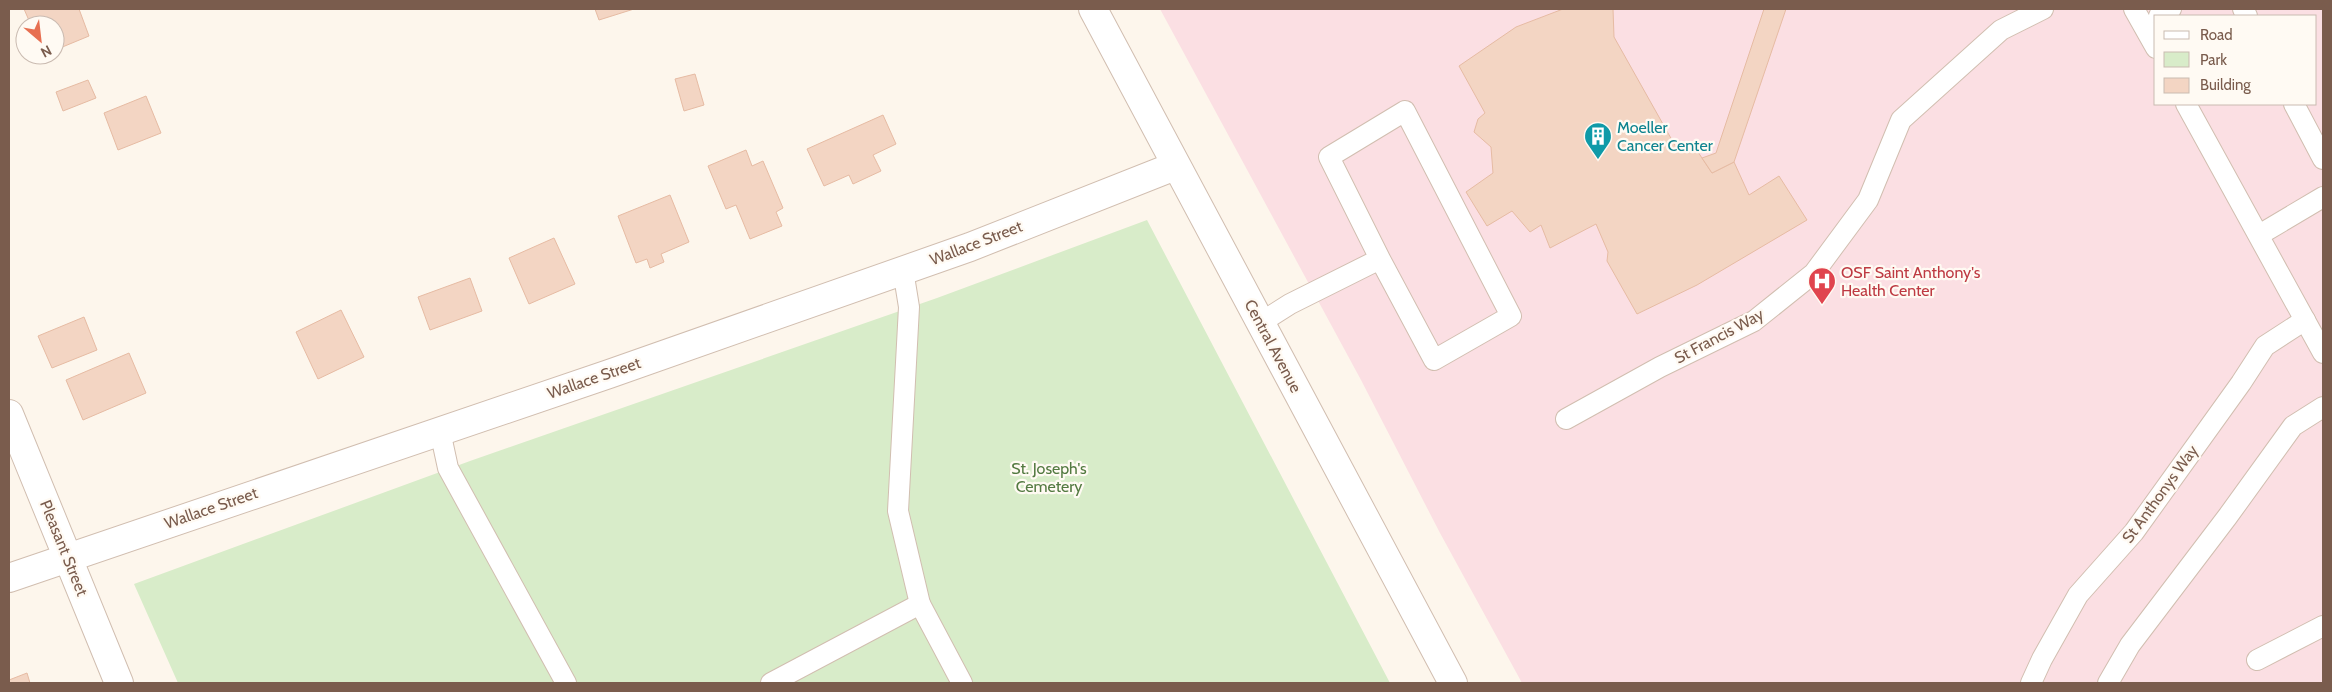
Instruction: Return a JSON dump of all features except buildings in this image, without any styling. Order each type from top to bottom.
[{"type":"street","name":"Central Avenue","points":[[1093,9],[1175,166],[1454,683]]},
{"type":"street","name":"Wallace Street","points":[[9,578],[903,270],[970,246],[1175,166]]},
{"type":"street","name":"Pleasant Street","points":[[9,414],[119,683]]},
{"type":"lane","name":"St Francis Way","points":[[1566,419],[1660,366],[1754,321],[1814,273],[1868,200],[1901,120],[2001,30],[2043,9]]},
{"type":"lane","points":[[2154,40],[2148,17],[2171,9]]},
{"type":"lane","points":[[2187,105],[2306,320],[2322,344]]},
{"type":"lane","points":[[2295,105],[2323,159]]},
{"type":"lane","points":[[1405,111],[1511,316],[1434,360],[1380,258],[1329,157],[1405,111]]},
{"type":"lane","points":[[2259,235],[2323,197]]},
{"type":"lane","points":[[1260,323],[1290,304],[1380,258]]},
{"type":"lane","points":[[903,270],[909,307],[898,511],[920,604],[962,683]]},
{"type":"lane","name":"St Anthonys Way","points":[[2031,683],[2042,659],[2078,595],[2134,532],[2241,383],[2264,346],[2306,320]]},
{"type":"lane","points":[[2108,683],[2130,645],[2228,516],[2293,426],[2323,406]]},
{"type":"lane","points":[[440,431],[448,468],[566,683]]},
{"type":"lane","points":[[771,683],[920,604]]},
{"type":"lane","points":[[2257,660],[2323,626]]},
{"type":"shaded area","name":"OSF Saint Anthony's Health Center","points":[[1160,9],[2323,9],[2323,683],[1522,683],[1440,533],[1361,380]]},
{"type":"green space","name":"St. Joseph's Cemetery","points":[[1147,220],[1390,683],[178,683],[134,584],[470,461],[937,298]]},
{"type":"place","name":"Moeller Cancer Center","points":[[1598,160]]},
{"type":"place","name":"OSF Saint Anthony's Health Center","points":[[1822,305]]}]
